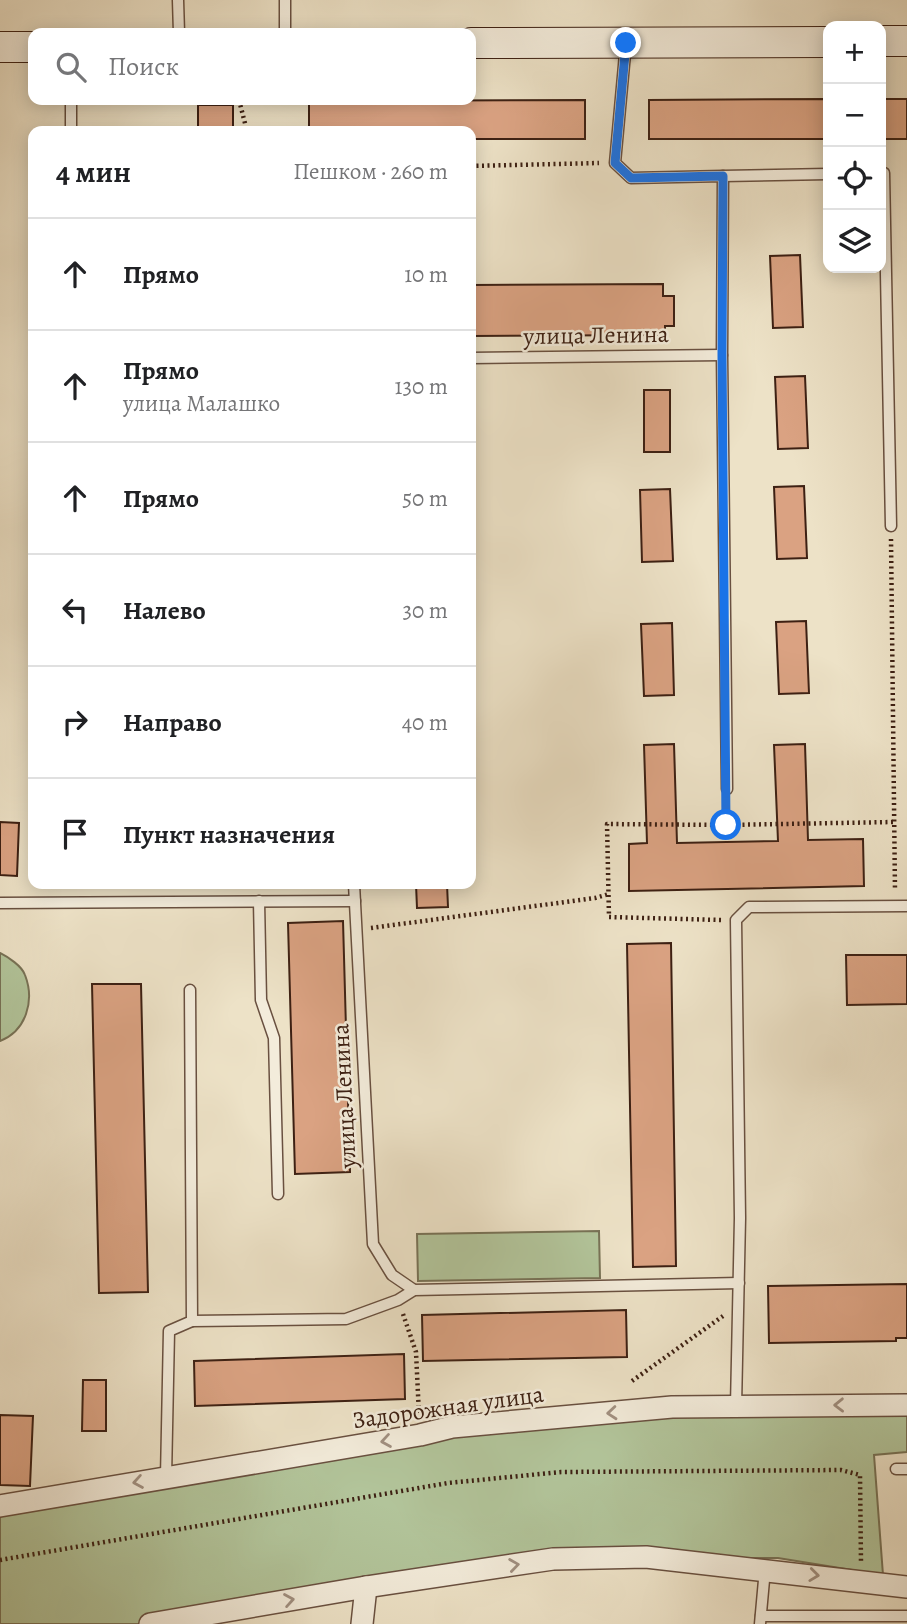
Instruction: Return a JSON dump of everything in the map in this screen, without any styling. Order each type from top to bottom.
[{"type":"main road","points":[[476,43],[823,41]]},
{"type":"main road","points":[[886,41],[907,41]]},
{"type":"main road","points":[[0,47],[28,47]]},
{"type":"street","name":"Задорожная улица","points":[[0,1506],[421,1436],[452,1427],[672,1407],[907,1405]]},
{"type":"street","points":[[150,1624],[366,1587],[553,1559],[646,1558],[765,1569],[907,1587]]},
{"type":"street","points":[[362,1624],[366,1587]]},
{"type":"lane","points":[[178,0],[179,28]]},
{"type":"lane","points":[[285,0],[285,28]]},
{"type":"lane","points":[[626,43],[615,163],[631,178],[823,174]]},
{"type":"lane","points":[[71,105],[71,126]]},
{"type":"lane","points":[[723,176],[722,355],[727,789]]},
{"type":"lane","points":[[885,210],[891,526]]},
{"type":"lane","name":"улица Ленина","points":[[476,358],[722,355]]},
{"type":"lane","name":"улица Ленина","points":[[354,889],[373,1244],[392,1275],[414,1290]]},
{"type":"lane","points":[[259,901],[261,1000],[274,1038],[278,1194]]},
{"type":"lane","points":[[0,903],[355,901]]},
{"type":"lane","points":[[736,1406],[739,1283],[736,920],[749,907],[901,906]]},
{"type":"lane","points":[[190,990],[192,1321]]},
{"type":"lane","points":[[166,1477],[169,1331],[192,1321],[346,1319],[398,1300],[414,1290],[739,1283]]},
{"type":"lane","points":[[765,1569],[761,1620],[907,1616]]},
{"type":"path","points":[[240,105],[246,126]]},
{"type":"path","points":[[476,166],[615,163]]},
{"type":"path","points":[[891,526],[893,822],[901,906]]},
{"type":"path","points":[[726,825],[727,789]]},
{"type":"path","points":[[736,920],[609,916],[607,824],[893,822]]},
{"type":"path","points":[[355,930],[609,894]]},
{"type":"path","points":[[398,1300],[416,1352],[421,1436]]},
{"type":"path","points":[[632,1381],[738,1306]]},
{"type":"path","points":[[0,1560],[449,1483],[561,1472],[841,1470],[860,1475],[862,1581]]},
{"type":"green space","points":[[0,953],[23,972],[29,995],[22,1023],[0,1041]]},
{"type":"green space","points":[[599,1231],[600,1278],[418,1281],[417,1234]]},
{"type":"green space","points":[[907,1405],[907,1452],[874,1455],[883,1575],[778,1558],[553,1559],[151,1624],[0,1624],[0,1505],[452,1427]]},
{"type":"building","points":[[823,99],[823,139],[649,139],[649,100]]},
{"type":"building","points":[[886,99],[907,99],[907,139],[886,139]]},
{"type":"building","points":[[476,100],[585,100],[585,139],[476,139],[476,126],[309,126],[309,105],[476,105]]},
{"type":"building","points":[[198,105],[233,105],[233,126],[198,126]]},
{"type":"building","points":[[800,255],[803,327],[773,328],[770,256]]},
{"type":"building","points":[[663,284],[663,296],[674,296],[674,326],[665,326],[665,335],[476,336],[476,285]]},
{"type":"building","points":[[805,376],[808,448],[778,449],[775,377]]},
{"type":"building","points":[[644,390],[670,390],[670,452],[644,452]]},
{"type":"building","points":[[804,486],[807,558],[777,559],[774,487]]},
{"type":"building","points":[[670,489],[673,561],[642,562],[640,490]]},
{"type":"building","points":[[806,621],[809,693],[779,694],[776,622]]},
{"type":"building","points":[[672,623],[674,695],[644,696],[641,624]]},
{"type":"building","points":[[674,744],[677,843],[778,841],[774,745],[805,744],[808,840],[863,839],[864,886],[629,891],[629,844],[647,843],[644,745]]},
{"type":"building","points":[[0,822],[19,823],[17,876],[0,875]]},
{"type":"building","points":[[416,889],[447,889],[448,907],[417,908]]},
{"type":"building","points":[[343,921],[350,1172],[295,1174],[288,923]]},
{"type":"building","points":[[671,943],[676,1266],[633,1267],[627,944]]},
{"type":"building","points":[[846,955],[907,955],[907,1004],[847,1005]]},
{"type":"building","points":[[92,984],[141,984],[148,1292],[99,1293]]},
{"type":"building","points":[[907,1284],[907,1338],[896,1338],[896,1341],[769,1343],[768,1286]]},
{"type":"building","points":[[626,1310],[627,1357],[423,1361],[422,1315]]},
{"type":"building","points":[[404,1354],[405,1399],[195,1406],[194,1361]]},
{"type":"building","points":[[83,1380],[106,1380],[106,1431],[82,1431]]},
{"type":"building","points":[[0,1415],[33,1416],[30,1486],[0,1485]]},
{"type":"route","points":[[626,43],[615,163],[631,178],[723,176],[726,825]]}]
